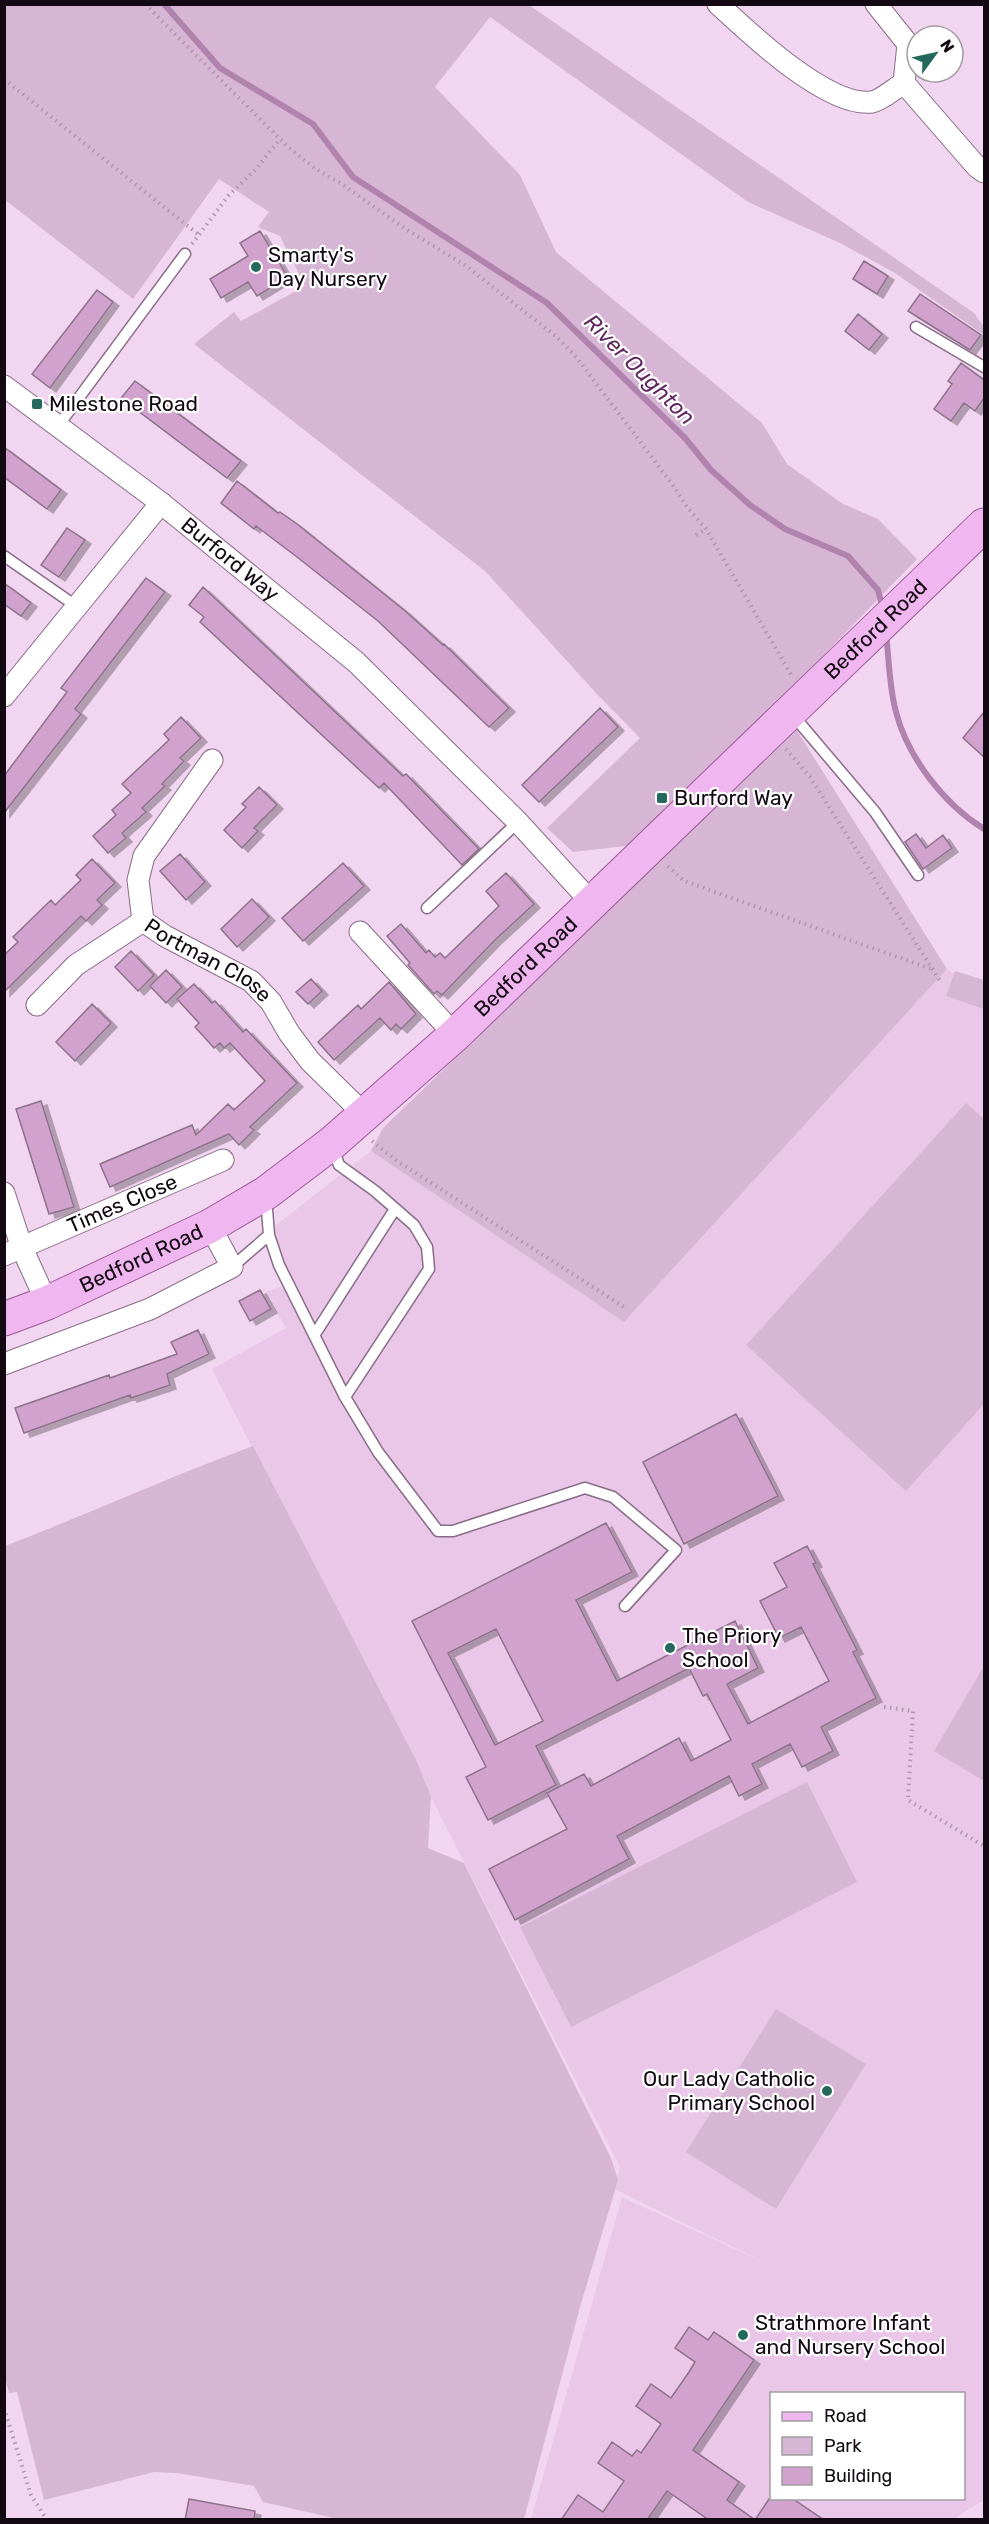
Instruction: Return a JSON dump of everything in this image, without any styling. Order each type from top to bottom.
[{"type":"main road","name":"Bedford Road","points":[[4,1319],[47,1303],[210,1226],[266,1192],[350,1128],[455,1035],[984,525]]},
{"type":"street","points":[[718,4],[780,60],[842,98],[873,102],[904,83]]},
{"type":"street","points":[[876,4],[908,44],[904,83],[977,167],[984,172]]},
{"type":"street","name":"Burford Way","points":[[4,387],[161,503],[356,662],[518,822],[592,903]]},
{"type":"street","points":[[4,696],[161,503]]},
{"type":"street","name":"Portman Close","points":[[212,760],[144,856],[138,880],[143,921],[165,936],[251,981],[271,1002],[350,1128]]},
{"type":"street","points":[[37,1005],[76,966],[143,921]]},
{"type":"street","points":[[360,932],[455,1035]]},
{"type":"street","name":"Times Close","points":[[13,1251],[223,1160]]},
{"type":"street","points":[[4,1194],[13,1251],[47,1303]]},
{"type":"street","points":[[4,1364],[150,1309],[232,1267],[210,1226]]},
{"type":"lane","points":[[58,426],[185,254]]},
{"type":"lane","points":[[916,327],[984,367]]},
{"type":"lane","points":[[4,556],[76,606]]},
{"type":"lane","points":[[788,713],[875,812],[918,875]]},
{"type":"lane","points":[[427,908],[518,822]]},
{"type":"lane","points":[[345,1397],[429,1269],[427,1247],[414,1226],[339,1165],[350,1128]]},
{"type":"lane","points":[[266,1192],[269,1235],[279,1265],[345,1397],[378,1452],[438,1531],[453,1531],[585,1488],[613,1497],[676,1550],[625,1606]]},
{"type":"lane","points":[[315,1334],[395,1209]]},
{"type":"lane","points":[[232,1267],[269,1235]]},
{"type":"path","points":[[145,4],[280,139],[313,167],[344,185],[407,230],[465,265],[558,338],[577,358],[706,529],[788,713],[810,777],[940,981]]},
{"type":"path","points":[[4,79],[199,235]]},
{"type":"path","points":[[185,254],[229,195],[256,169],[280,139]]},
{"type":"path","points":[[696,535],[706,529]]},
{"type":"path","points":[[650,849],[684,881],[934,970]]},
{"type":"path","points":[[350,1128],[397,1161],[627,1309]]},
{"type":"path","points":[[884,1707],[913,1711],[908,1800],[984,1846]]},
{"type":"path","points":[[4,2408],[31,2495],[47,2520]]},
{"type":"shaded area","name":"The Priory School","points":[[947,969],[957,975],[984,984],[984,2500],[952,2520],[531,2519],[622,2197],[774,2267],[614,2189],[620,2167],[212,1369],[286,1328],[265,1292],[283,1286],[267,1232],[371,1151],[624,1322]]},
{"type":"green space","points":[[4,5],[529,5],[974,313],[984,327],[984,335],[895,273],[840,243],[748,202],[490,17],[435,87],[520,175],[556,252],[762,423],[787,464],[843,504],[878,519],[917,559],[783,697],[634,845],[573,852],[547,828],[640,738],[485,571],[194,344],[234,312],[241,321],[305,286],[280,236],[258,227],[269,212],[219,179],[133,299],[5,200]]},
{"type":"green space","points":[[796,729],[947,969],[624,1322],[371,1151],[383,1128]]},
{"type":"green space","points":[[955,971],[984,980],[984,1009],[946,996]]},
{"type":"green space","points":[[966,1103],[984,1119],[984,1404],[906,1491],[746,1345]]},
{"type":"green space","points":[[253,1446],[417,1762],[431,1797],[428,1848],[464,1863],[611,2158],[618,2180],[580,2307],[524,2519],[338,2519],[263,2502],[254,2486],[177,2473],[154,2472],[44,2500],[17,2392],[9,2393],[4,2374],[5,1546]]},
{"type":"green space","points":[[984,1666],[984,1781],[934,1751]]},
{"type":"green space","points":[[807,1782],[857,1882],[571,2027],[520,1927]]},
{"type":"green space","points":[[776,2009],[866,2064],[776,2209],[686,2152]]},
{"type":"building","name":"Smarty's Day Nursery","points":[[260,231],[288,277],[257,296],[248,282],[221,298],[210,279],[248,256],[240,243]]},
{"type":"building","points":[[864,261],[888,276],[877,294],[853,279]]},
{"type":"building","points":[[97,290],[113,302],[50,388],[32,374]]},
{"type":"building","points":[[920,294],[981,335],[970,350],[908,311]]},
{"type":"building","points":[[858,314],[882,334],[869,350],[845,331]]},
{"type":"building","points":[[961,363],[984,380],[984,398],[975,411],[964,403],[951,421],[934,409],[952,384],[948,381]]},
{"type":"building","points":[[135,381],[241,461],[227,478],[121,398]]},
{"type":"building","points":[[4,447],[61,490],[47,509],[4,477]]},
{"type":"building","points":[[237,481],[278,513],[280,512],[297,524],[404,610],[444,644],[509,708],[489,727],[378,621],[256,526],[254,529],[221,503]]},
{"type":"building","points":[[67,528],[85,540],[59,577],[41,565]]},
{"type":"building","points":[[146,578],[165,592],[75,709],[81,714],[4,813],[4,776],[67,692],[61,688]]},
{"type":"building","points":[[4,583],[31,603],[21,616],[4,604]]},
{"type":"building","points":[[203,587],[403,776],[406,774],[479,849],[462,865],[384,783],[379,788],[200,622],[204,617],[189,605]]},
{"type":"building","points":[[600,708],[618,727],[539,802],[522,785]]},
{"type":"building","points":[[984,712],[984,757],[963,738]]},
{"type":"building","points":[[181,717],[201,738],[180,758],[184,761],[162,784],[165,786],[142,808],[146,812],[122,833],[126,838],[108,853],[93,836],[116,815],[112,810],[131,793],[122,784],[169,740],[164,734]]},
{"type":"building","points":[[259,787],[277,805],[254,828],[258,831],[242,848],[224,830],[246,807],[242,804]]},
{"type":"building","points":[[916,834],[926,848],[943,835],[952,848],[923,869],[905,842]]},
{"type":"building","points":[[180,854],[205,882],[186,900],[160,871]]},
{"type":"building","points":[[92,859],[115,883],[97,900],[102,905],[86,921],[81,916],[4,992],[4,955],[18,942],[13,937],[51,900],[55,905],[81,880],[76,875]]},
{"type":"building","points":[[343,863],[364,886],[303,941],[282,918]]},
{"type":"building","points":[[506,873],[534,904],[495,940],[442,995],[437,991],[434,994],[408,965],[410,963],[387,936],[401,924],[426,953],[429,950],[435,957],[440,953],[445,958],[499,906],[486,891]]},
{"type":"building","points":[[252,899],[269,917],[237,947],[221,929]]},
{"type":"building","points":[[131,951],[154,975],[138,991],[115,967]]},
{"type":"building","points":[[166,970],[182,987],[166,1003],[150,986]]},
{"type":"building","points":[[311,979],[322,991],[308,1004],[296,992]]},
{"type":"building","points":[[389,982],[416,1014],[401,1029],[396,1024],[391,1030],[380,1018],[334,1060],[318,1042],[358,1005],[361,1009]]},
{"type":"building","points":[[194,984],[212,1003],[215,1001],[243,1032],[246,1029],[297,1083],[250,1127],[254,1130],[239,1145],[229,1134],[110,1187],[100,1164],[192,1125],[196,1135],[228,1104],[234,1110],[265,1081],[230,1043],[224,1048],[220,1043],[214,1048],[195,1027],[199,1023],[177,999]]},
{"type":"building","points":[[92,1004],[111,1023],[75,1061],[56,1042]]},
{"type":"building","points":[[41,1101],[74,1207],[49,1214],[16,1109]]},
{"type":"building","points":[[260,1290],[271,1309],[250,1321],[239,1301]]},
{"type":"building","points":[[198,1330],[209,1354],[167,1374],[170,1385],[131,1398],[130,1395],[24,1433],[15,1408],[177,1354],[171,1342]]},
{"type":"building","points":[[736,1414],[778,1496],[684,1544],[643,1462]]},
{"type":"building","points":[[606,1523],[632,1572],[576,1600],[617,1681],[735,1621],[758,1668],[727,1684],[748,1724],[829,1681],[801,1627],[779,1638],[760,1601],[787,1587],[774,1563],[807,1546],[816,1563],[813,1564],[857,1650],[853,1652],[876,1698],[821,1727],[833,1751],[802,1767],[790,1744],[752,1764],[762,1784],[739,1796],[729,1776],[617,1836],[629,1859],[515,1920],[489,1869],[567,1829],[547,1793],[584,1774],[591,1786],[679,1738],[691,1761],[731,1740],[707,1694],[703,1696],[689,1668],[536,1746],[556,1785],[488,1820],[466,1777],[486,1767],[412,1621]],"holes":[[[496,1629],[543,1721],[495,1745],[448,1653]]]},
{"type":"building","points":[[689,2327],[708,2340],[714,2332],[754,2360],[693,2450],[739,2482],[727,2500],[755,2520],[709,2520],[667,2491],[647,2520],[561,2520],[578,2495],[603,2512],[624,2481],[598,2463],[612,2442],[632,2456],[637,2450],[641,2453],[661,2424],[636,2406],[651,2384],[671,2398],[689,2372],[695,2362],[675,2348]]},
{"type":"building","points":[[189,2499],[255,2511],[254,2520],[185,2520]]},
{"type":"building","points":[[770,2499],[794,2500],[824,2520],[755,2520]]},
{"type":"waterway","name":"River Oughton","points":[[164,4],[220,68],[313,124],[353,177],[547,303],[685,438],[711,470],[750,505],[785,529],[848,556],[878,590],[883,609]]},
{"type":"waterway","name":"River Oughton","points":[[886,633],[896,712],[909,746],[942,793],[955,807],[984,829]]},
{"type":"place","name":"Smarty's Day Nursery","points":[[256,267]]},
{"type":"place","name":"Milestone Road","points":[[37,404]]},
{"type":"place","name":"Burford Way","points":[[662,798]]},
{"type":"place","name":"The Priory School","points":[[670,1648]]},
{"type":"place","name":"Our Lady Catholic Primary School","points":[[827,2091]]},
{"type":"place","name":"Strathmore Infant and Nursery School","points":[[743,2335]]}]
